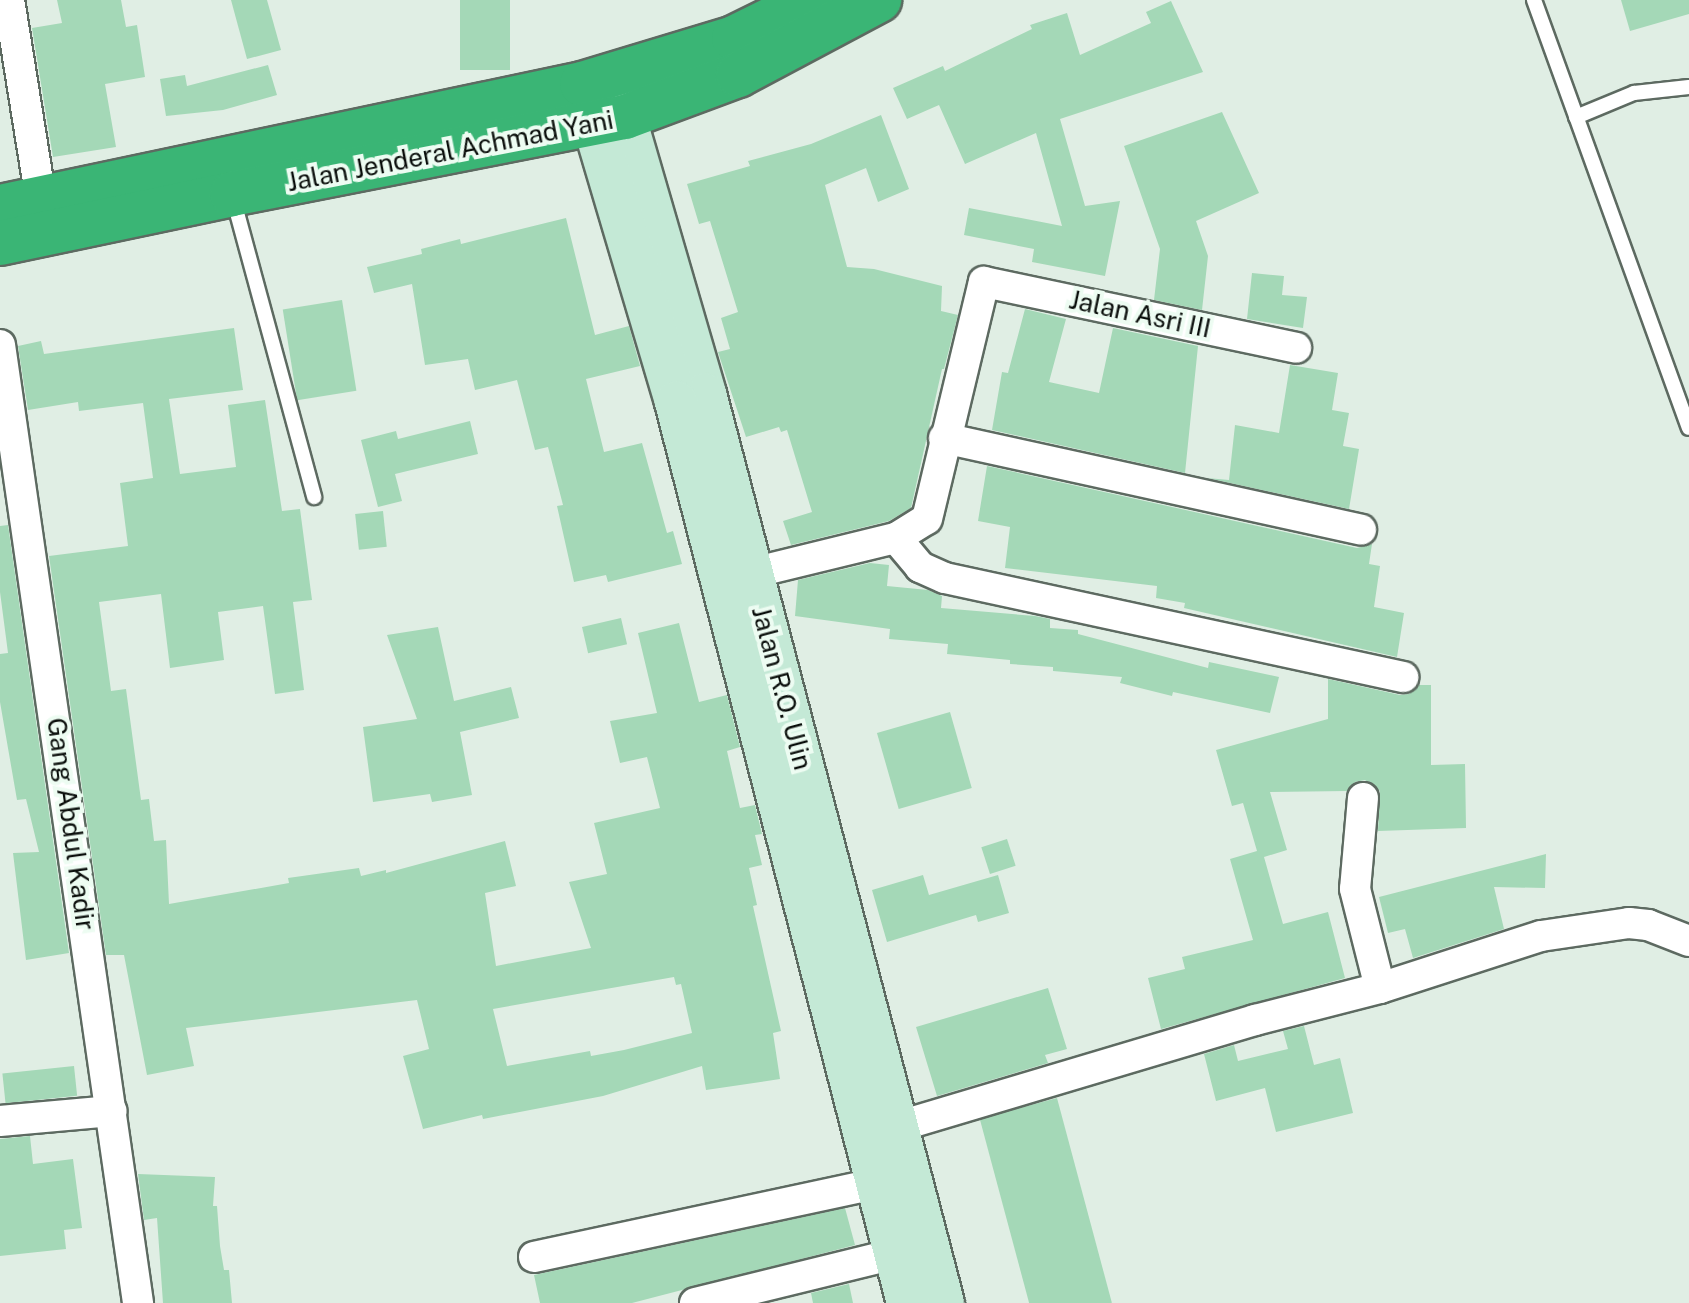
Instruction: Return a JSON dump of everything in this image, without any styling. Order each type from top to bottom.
[{"type":"highway","name":"Jalan Jenderal Achmad Yani","points":[[21,203],[597,80],[734,38],[811,0]]},
{"type":"highway","name":"Jalan Jenderal Achmad Yani","points":[[0,243],[232,194],[610,121],[738,75],[879,0]]},
{"type":"main road","name":"Jalan R.O. Ulin","points":[[597,80],[690,398],[908,1303]]},
{"type":"main road","name":"Jalan R.O. Ulin","points":[[690,398],[752,573],[943,1303]]},
{"type":"street","points":[[9,0],[21,203]]},
{"type":"street","name":"Jalan Asri III","points":[[944,438],[984,282],[1296,348]]},
{"type":"street","name":"Gang Abdul Kadir","points":[[0,345],[138,1303]]},
{"type":"street","points":[[752,573],[896,538],[927,519],[944,438],[1361,530]]},
{"type":"street","points":[[896,538],[920,567],[945,578],[1403,677]]},
{"type":"street","points":[[1363,798],[1355,889],[1380,988]]},
{"type":"street","points":[[896,1127],[1255,1020],[1380,988],[1541,936],[1629,923],[1665,930],[1689,941]]},
{"type":"street","points":[[0,1121],[112,1111]]},
{"type":"street","points":[[534,1257],[878,1183]]},
{"type":"street","points":[[695,1303],[895,1254]]},
{"type":"lane","points":[[1534,0],[1689,428]]},
{"type":"lane","points":[[1576,117],[1634,93],[1689,87]]},
{"type":"lane","points":[[232,194],[314,497]]},
{"type":"building","points":[[57,0],[121,0],[126,27],[137,25],[145,77],[105,84],[116,147],[53,157],[32,28],[62,23]]},
{"type":"building","points":[[231,0],[267,0],[281,50],[247,59]]},
{"type":"building","points":[[460,0],[510,0],[510,70],[460,70]]},
{"type":"building","points":[[1621,0],[1689,0],[1689,14],[1630,31]]},
{"type":"building","points":[[1171,1],[1203,72],[1060,119],[1085,206],[1120,201],[1105,276],[1032,262],[1034,249],[964,235],[969,208],[1062,226],[1036,133],[965,164],[939,105],[907,119],[893,88],[943,66],[945,71],[1032,29],[1030,25],[1067,13],[1080,55],[1151,23],[1146,12]]},
{"type":"building","points":[[268,65],[277,95],[223,110],[166,116],[160,79],[185,75],[187,86]]},
{"type":"building","points":[[1222,112],[1259,193],[1196,221],[1208,256],[1202,310],[1154,300],[1160,249],[1124,146]]},
{"type":"building","points":[[881,115],[909,189],[878,202],[866,168],[825,185],[847,267],[874,269],[942,286],[941,311],[958,315],[942,369],[911,508],[889,521],[791,545],[783,521],[812,512],[787,430],[781,432],[779,427],[746,437],[718,352],[730,349],[721,318],[738,312],[710,221],[699,224],[687,184],[750,166],[748,161],[811,144]]},
{"type":"building","points":[[566,218],[595,335],[629,326],[640,366],[586,379],[604,452],[642,443],[667,533],[673,531],[682,564],[608,582],[606,575],[574,582],[557,506],[563,505],[548,447],[535,450],[517,380],[475,390],[468,359],[425,365],[412,284],[374,293],[367,267],[422,254],[421,249],[460,239],[461,244]]},
{"type":"building","points":[[1252,273],[1284,276],[1282,295],[1307,297],[1303,328],[1247,319]]},
{"type":"building","points":[[342,300],[356,391],[297,400],[283,309]]},
{"type":"building","points":[[1025,309],[1066,319],[1049,382],[1099,393],[1113,328],[1198,346],[1185,473],[992,430],[1002,372],[1008,373]]},
{"type":"building","points":[[234,328],[243,390],[169,399],[180,474],[236,467],[228,405],[265,400],[282,511],[300,509],[312,600],[293,602],[304,690],[275,694],[263,606],[218,612],[224,660],[170,668],[161,594],[99,602],[111,691],[126,689],[141,800],[149,799],[154,841],[166,840],[169,904],[289,883],[288,878],[359,868],[361,876],[386,870],[386,873],[505,841],[516,886],[485,893],[496,966],[591,948],[569,882],[607,874],[594,823],[660,808],[647,757],[620,763],[610,721],[657,713],[638,633],[679,623],[699,702],[727,695],[740,747],[727,751],[740,808],[755,805],[762,834],[755,835],[762,865],[749,868],[757,905],[753,906],[781,1031],[773,1033],[780,1079],[706,1090],[702,1066],[603,1096],[483,1119],[482,1115],[423,1129],[403,1056],[429,1049],[417,1000],[186,1028],[194,1066],[147,1075],[124,955],[106,955],[49,556],[128,546],[120,483],[153,478],[143,403],[79,411],[78,402],[28,410],[18,346],[41,341],[44,354]],"holes":[[[674,977],[676,985],[681,984],[692,1033],[591,1056],[590,1051],[507,1066],[493,1009]]]},
{"type":"building","points":[[1290,365],[1338,373],[1332,410],[1349,413],[1343,446],[1359,449],[1349,509],[1207,478],[1229,480],[1235,425],[1279,433]]},
{"type":"building","points":[[470,421],[478,454],[395,474],[402,501],[378,507],[361,440],[396,431],[398,439]]},
{"type":"building","points":[[987,466],[1357,548],[1372,544],[1369,564],[1380,566],[1374,607],[1404,613],[1397,657],[1184,608],[1185,603],[1156,598],[1157,586],[1005,568],[1010,527],[978,521]]},
{"type":"building","points":[[383,511],[387,547],[359,550],[355,514]]},
{"type":"building","points":[[8,525],[69,953],[26,960],[13,853],[39,852],[26,799],[17,800],[0,702],[0,654],[8,653],[0,592],[0,526]]},
{"type":"building","points":[[870,563],[889,565],[887,586],[928,590],[942,596],[941,608],[1050,619],[1050,628],[1078,630],[1078,634],[1208,668],[1209,662],[1279,677],[1270,713],[1173,692],[1172,696],[1120,683],[1122,677],[1053,671],[1053,667],[1010,664],[1010,660],[947,654],[948,644],[889,639],[890,629],[795,616],[798,580]]},
{"type":"building","points":[[621,618],[627,644],[588,653],[582,627]]},
{"type":"building","points":[[438,627],[454,701],[511,687],[519,718],[460,732],[472,795],[432,802],[430,794],[373,802],[363,727],[417,719],[387,635]]},
{"type":"building","points":[[1328,679],[1400,695],[1409,694],[1419,685],[1431,685],[1431,765],[1465,764],[1466,828],[1378,831],[1380,791],[1365,780],[1355,782],[1347,791],[1270,792],[1287,850],[1264,857],[1283,924],[1328,912],[1345,978],[1161,1029],[1148,978],[1185,969],[1182,957],[1253,940],[1230,859],[1257,851],[1243,803],[1232,806],[1216,750],[1328,719]]},
{"type":"building","points":[[950,712],[972,788],[899,809],[877,733]]},
{"type":"building","points":[[1007,839],[1016,866],[990,874],[981,847]]},
{"type":"building","points":[[1546,854],[1545,888],[1494,887],[1504,929],[1413,958],[1405,929],[1388,933],[1379,897]]},
{"type":"building","points":[[923,875],[929,895],[998,875],[1009,913],[978,922],[976,915],[887,942],[872,890]]},
{"type":"building","points":[[1048,988],[1067,1049],[1045,1055],[1048,1063],[937,1096],[916,1027]]},
{"type":"building","points":[[1304,1026],[1314,1065],[1340,1058],[1353,1113],[1276,1132],[1265,1088],[1216,1101],[1204,1054],[1234,1045],[1238,1061],[1288,1049],[1283,1031]]},
{"type":"building","points":[[74,1066],[77,1096],[6,1103],[2,1074]]},
{"type":"building","points":[[1057,1098],[1112,1303],[1029,1303],[980,1119]]},
{"type":"building","points":[[30,1136],[33,1164],[73,1159],[82,1228],[64,1230],[66,1249],[0,1256],[0,1139]]},
{"type":"building","points":[[138,1174],[215,1177],[213,1206],[217,1206],[220,1246],[224,1270],[229,1270],[232,1303],[163,1303],[157,1218],[144,1220]]},
{"type":"building","points":[[845,1208],[855,1245],[632,1303],[540,1303],[534,1275]]},
{"type":"building","points":[[849,1284],[853,1303],[813,1303],[811,1293]]}]
